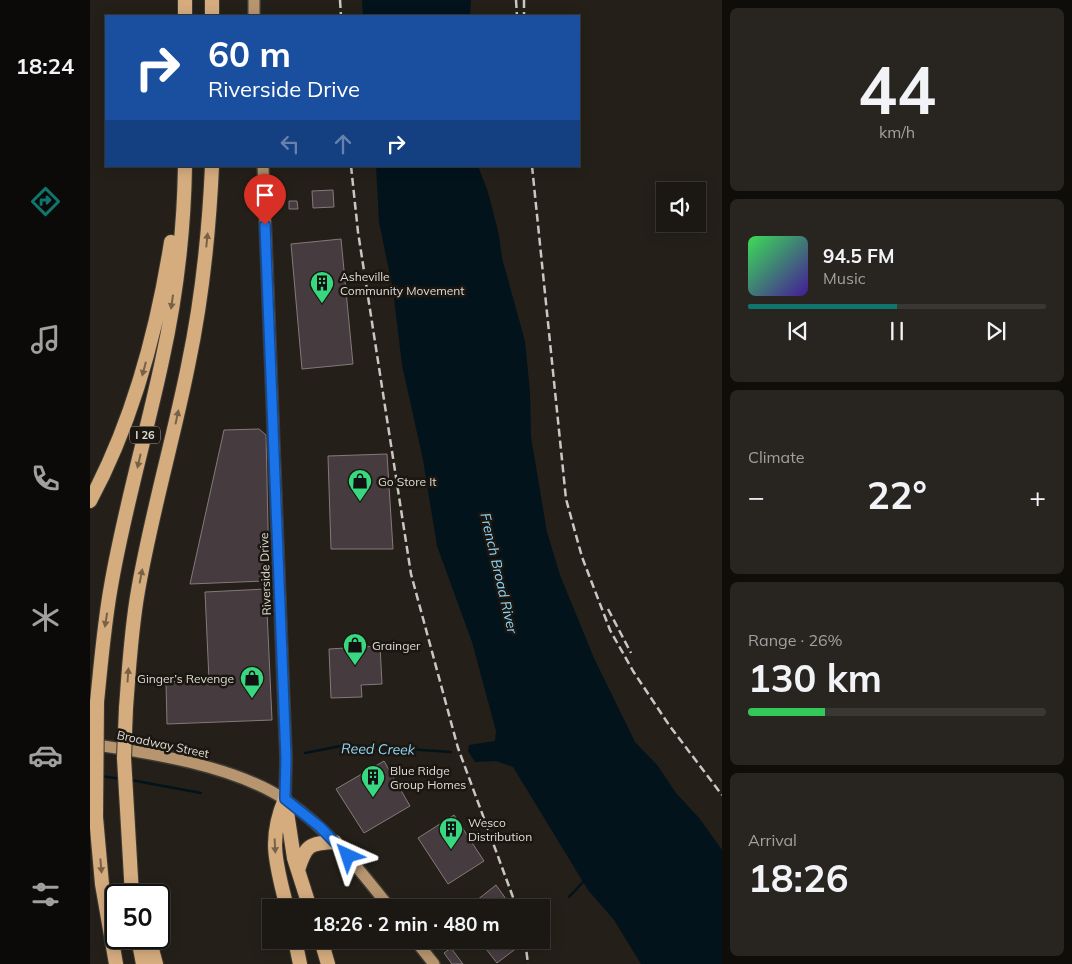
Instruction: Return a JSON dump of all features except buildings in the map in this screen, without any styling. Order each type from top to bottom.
[{"type":"highway","points":[[185,0],[185,15]]},
{"type":"highway","points":[[212,0],[212,15]]},
{"type":"highway","points":[[90,501],[140,381],[154,330],[172,238],[178,167]]},
{"type":"highway","name":"I 26","points":[[116,964],[102,884],[96,817],[97,702],[103,637],[111,586],[163,360],[171,313],[182,229],[185,167]]},
{"type":"highway","name":"I 26","points":[[132,884],[124,758],[130,641],[138,591],[179,410],[197,318],[208,231],[212,167]]},
{"type":"highway","points":[[285,799],[298,870],[307,899]]},
{"type":"highway","points":[[285,799],[276,819],[274,843],[276,865],[285,899]]},
{"type":"highway","points":[[298,870],[304,852],[310,846],[316,843],[335,842]]},
{"type":"highway","points":[[132,874],[136,884]]},
{"type":"highway","points":[[140,949],[143,964]]},
{"type":"highway","points":[[152,949],[156,964]]},
{"type":"highway","points":[[296,949],[300,964]]},
{"type":"highway","points":[[324,949],[328,964]]},
{"type":"main road","points":[[254,0],[254,15]]},
{"type":"main road","name":"Riverside Drive","points":[[263,167],[286,758],[285,799]]},
{"type":"main road","name":"Broadway Street","points":[[90,744],[205,766],[254,784],[285,799]]},
{"type":"main road","points":[[285,799],[335,842],[382,899]]},
{"type":"main road","points":[[423,949],[434,964]]},
{"type":"water","points":[[362,0],[471,0],[470,15],[363,15]]},
{"type":"water","name":"French Broad River","points":[[376,167],[478,167],[488,192],[499,235],[502,258],[525,341],[530,392],[531,437],[547,532],[560,575],[594,658],[635,742],[658,766],[676,793],[700,819],[722,850],[722,964],[641,964],[614,920],[588,890],[513,767],[496,761],[475,762],[468,751],[469,745],[495,741],[496,731],[472,642],[437,546],[423,460],[402,365],[393,290],[379,222]]},
{"type":"waterway","name":"Reed Creek","points":[[305,753],[346,745],[451,752]]},
{"type":"waterway","name":"Reed Creek","points":[[101,776],[121,779]]},
{"type":"waterway","name":"Reed Creek","points":[[131,780],[201,793]]},
{"type":"waterway","points":[[569,897],[585,880]]},
{"type":"railway","points":[[340,0],[341,15]]},
{"type":"railway","points":[[516,0],[517,15]]},
{"type":"railway","points":[[524,0],[524,15]]},
{"type":"railway","points":[[351,167],[358,232],[411,574],[458,748],[514,899]]},
{"type":"railway","points":[[532,167],[566,499],[582,557],[610,630],[633,671],[669,725],[722,795]]},
{"type":"railway","points":[[608,609],[631,653]]},
{"type":"railway","points":[[526,949],[528,964]]},
{"type":"place","name":"Asheville Community Movement","points":[[322,304]]},
{"type":"place","name":"Go Store It","points":[[360,502]]},
{"type":"place","name":"Grainger","points":[[355,666]]},
{"type":"place","name":"Ginger’s Revenge","points":[[252,699]]},
{"type":"place","name":"Blue Ridge Group Homes","points":[[373,798]]},
{"type":"place","name":"Wesco Distribution","points":[[451,850]]},
{"type":"route","points":[[265,225],[286,758],[285,799],[320,827],[348,856]]}]
